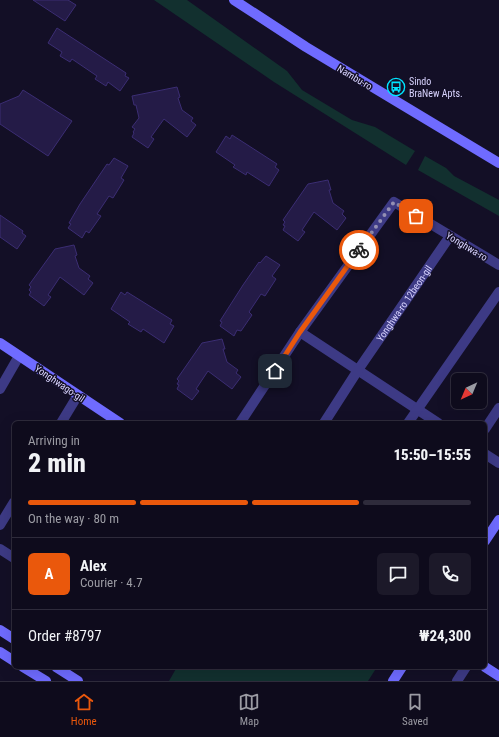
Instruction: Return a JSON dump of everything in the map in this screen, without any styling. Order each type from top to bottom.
[{"type":"street","name":"Nambu-ro","points":[[234,0],[306,47],[499,164]]},
{"type":"street","name":"Yonghwa-ro","points":[[300,332],[394,202],[499,265]]},
{"type":"street","name":"Yonghwa-ro 12beon-gil","points":[[325,421],[358,370],[450,236]]},
{"type":"street","points":[[409,421],[499,292]]},
{"type":"street","points":[[241,421],[300,332],[435,421]]},
{"type":"street","name":"Yonghwago-gil","points":[[0,343],[117,421]]},
{"type":"street","points":[[0,389],[19,356]]},
{"type":"street","points":[[62,421],[78,395]]},
{"type":"street","points":[[487,425],[499,408]]},
{"type":"street","points":[[487,455],[499,463]]},
{"type":"street","points":[[0,525],[12,505]]},
{"type":"street","points":[[487,538],[499,520]]},
{"type":"street","points":[[0,549],[12,557]]},
{"type":"street","points":[[0,630],[12,638]]},
{"type":"street","points":[[0,652],[12,660]]},
{"type":"street","points":[[487,668],[499,676]]},
{"type":"street","points":[[27,669],[46,681]]},
{"type":"street","points":[[59,669],[78,681]]},
{"type":"street","points":[[392,681],[401,669]]},
{"type":"street","points":[[457,681],[465,669]]},
{"type":"green space","points":[[154,0],[187,0],[287,71],[302,90],[352,120],[375,127],[415,151],[406,165],[274,82]]},
{"type":"green space","points":[[425,156],[446,168],[454,176],[499,200],[499,216],[418,170]]},
{"type":"green space","points":[[176,669],[376,669],[368,681],[169,681]]},
{"type":"building","points":[[33,0],[68,0],[76,5],[65,21]]},
{"type":"building","points":[[57,28],[126,73],[125,76],[129,78],[120,91],[108,82],[106,86],[95,79],[97,76],[72,59],[70,62],[60,56],[62,52],[48,43]]},
{"type":"building","points":[[177,87],[180,97],[178,98],[182,110],[193,118],[191,121],[196,125],[187,137],[164,119],[151,137],[154,139],[148,148],[132,137],[135,129],[132,127],[139,118],[132,96]]},
{"type":"building","points":[[23,90],[72,121],[48,156],[0,124],[0,104],[19,96]]},
{"type":"building","points":[[232,135],[277,164],[275,167],[279,170],[269,186],[247,172],[246,175],[233,167],[235,165],[216,152],[226,136],[230,139]]},
{"type":"building","points":[[114,158],[128,166],[121,178],[124,180],[113,198],[109,196],[97,214],[101,216],[89,233],[86,231],[82,238],[68,228],[71,224],[69,223],[107,164],[109,165]]},
{"type":"building","points":[[328,180],[333,203],[344,211],[342,214],[346,218],[337,230],[314,212],[302,230],[305,232],[298,241],[283,230],[285,226],[283,225],[285,222],[283,220],[308,184]]},
{"type":"building","points":[[0,215],[23,231],[22,233],[26,236],[17,249],[0,237]]},
{"type":"building","points":[[74,245],[77,255],[75,256],[79,268],[90,276],[88,279],[93,283],[84,295],[60,277],[48,295],[51,297],[44,306],[29,295],[31,292],[29,290],[31,287],[29,285],[55,249]]},
{"type":"building","points":[[266,256],[280,265],[272,276],[276,279],[265,296],[261,294],[249,312],[252,315],[241,331],[237,330],[234,336],[220,326],[222,322],[220,321],[259,262],[260,263]]},
{"type":"building","points":[[121,292],[125,295],[127,292],[172,320],[170,324],[174,326],[164,343],[143,329],[141,332],[128,324],[130,322],[111,309]]},
{"type":"building","points":[[222,339],[227,362],[238,370],[236,373],[241,377],[232,389],[208,371],[196,389],[199,391],[192,400],[177,389],[179,385],[177,384],[179,381],[177,379],[202,343]]},
{"type":"way so far","points":[[359,250],[394,202],[416,216]]},
{"type":"place","name":"Sindo BraNew Apts.","points":[[396,87]]},
{"type":"route","points":[[275,371],[300,332],[359,250]]}]
